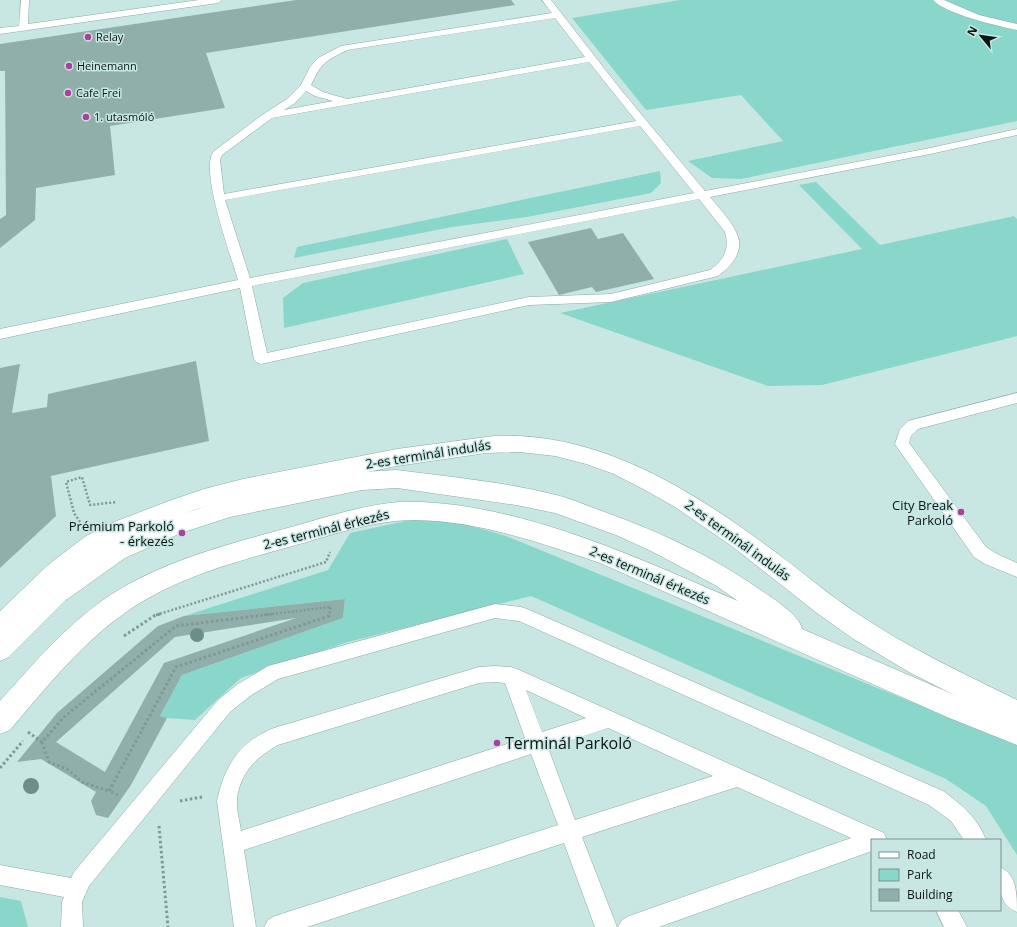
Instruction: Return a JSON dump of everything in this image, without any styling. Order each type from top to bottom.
[{"type":"street","name":"2-es terminál indulás","points":[[0,627],[69,561],[95,543],[124,527],[221,493],[420,453],[497,443],[549,446],[579,452],[618,466],[647,479],[684,501],[769,561],[825,605],[861,630],[906,656],[1017,714]]},
{"type":"street","name":"2-es terminál érkezés","points":[[0,649],[57,592],[78,576],[117,551],[174,526],[230,508],[362,481],[397,478],[516,496],[556,504],[624,528],[659,544],[724,578],[763,605],[809,644]]},
{"type":"street","name":"2-es terminál érkezés","points":[[0,721],[64,651],[100,617],[140,590],[184,570],[231,553],[334,525],[389,513],[432,512],[466,516],[504,524],[549,536],[608,556],[956,708],[1017,732]]},
{"type":"lane","points":[[23,28],[25,0]]},
{"type":"lane","points":[[0,31],[218,0]]},
{"type":"lane","points":[[546,0],[557,14],[642,123],[731,231],[735,242],[733,250],[724,266],[714,273],[611,298],[529,301],[261,359],[245,283],[219,198],[215,160],[217,154],[290,101],[305,86],[314,67],[321,60],[344,48],[557,14]]},
{"type":"lane","points":[[937,0],[968,15],[1017,27]]},
{"type":"lane","points":[[266,117],[592,59]]},
{"type":"lane","points":[[305,86],[323,95],[347,102]]},
{"type":"lane","points":[[219,198],[642,123]]},
{"type":"lane","points":[[0,334],[245,283],[930,151],[1017,132]]},
{"type":"lane","points":[[1017,398],[913,425],[907,430],[903,437],[902,444],[980,552],[990,560],[1017,570]]},
{"type":"lane","points":[[72,927],[72,902],[81,879],[149,806],[224,706],[244,690],[274,672],[495,611],[521,614],[936,798],[958,814],[975,839]]},
{"type":"lane","points":[[245,927],[227,801],[230,785],[242,763],[252,750],[274,737],[479,675],[511,675],[874,839]]},
{"type":"lane","points":[[511,675],[606,927]]},
{"type":"lane","points":[[233,844],[609,719]]},
{"type":"lane","points":[[276,927],[738,777]]},
{"type":"lane","points":[[629,927],[871,841]]},
{"type":"lane","points":[[0,875],[76,889]]},
{"type":"lane","points":[[1001,878],[1017,902]]},
{"type":"lane","points":[[947,911],[956,927]]},
{"type":"path","points":[[74,513],[66,482],[82,477],[90,505],[117,502]]},
{"type":"path","points":[[117,640],[154,616],[326,562],[331,550]]},
{"type":"path","points":[[42,742],[64,717],[176,626],[331,607],[329,616],[176,667],[109,791]]},
{"type":"path","points":[[0,768],[35,727]]},
{"type":"path","points":[[30,733],[42,742],[49,762],[67,769],[82,782],[149,806],[228,793]]},
{"type":"path","points":[[149,806],[168,927]]},
{"type":"green space","points":[[680,0],[1017,0],[1017,121],[741,179],[712,178],[688,161],[783,141],[741,95],[646,110],[572,18]]},
{"type":"green space","points":[[660,171],[661,183],[651,193],[527,217],[452,227],[294,258],[297,247]]},
{"type":"green space","points":[[816,182],[880,245],[1014,216],[1017,219],[1017,336],[822,385],[768,386],[560,313],[862,249],[799,185]]},
{"type":"green space","points":[[507,239],[524,274],[284,328],[283,298],[303,283]]},
{"type":"green space","points":[[410,520],[458,522],[506,536],[1017,745],[1017,855],[986,806],[946,779],[531,596],[348,642],[241,678],[195,720],[160,716],[182,675],[343,618],[345,599],[184,616],[328,570],[350,533]]},
{"type":"green space","points":[[0,897],[21,901],[28,927],[0,927]]},
{"type":"building","name":"1. utasmóló","points":[[296,0],[511,0],[515,5],[206,53],[225,108],[110,126],[115,175],[36,188],[35,220],[0,248],[0,219],[6,215],[5,71],[0,71],[0,44]]},
{"type":"building","points":[[591,228],[598,239],[623,233],[654,279],[596,292],[592,287],[559,295],[528,242]]},
{"type":"building","points":[[196,361],[209,441],[51,476],[56,516],[0,568],[0,368],[20,364],[12,413],[47,407],[48,394]]},
{"type":"building","points":[[345,599],[343,618],[182,675],[160,716],[167,718],[131,785],[108,818],[96,815],[91,801],[96,792],[41,759],[17,762],[57,713],[158,626],[184,616]],"holes":[[[296,618],[164,663],[105,772],[56,742],[175,637]]]},
{"type":"place","name":"Relay","points":[[88,37]]},
{"type":"place","name":"Heinemann","points":[[69,66]]},
{"type":"place","name":"Cafe Frei","points":[[68,93]]},
{"type":"place","name":"1. utasmóló","points":[[86,117]]},
{"type":"place","name":"City Break Parkoló","points":[[961,512]]},
{"type":"place","name":"Prémium Parkoló - érkezés","points":[[182,533]]},
{"type":"place","name":"Terminál Parkoló","points":[[497,743]]}]
